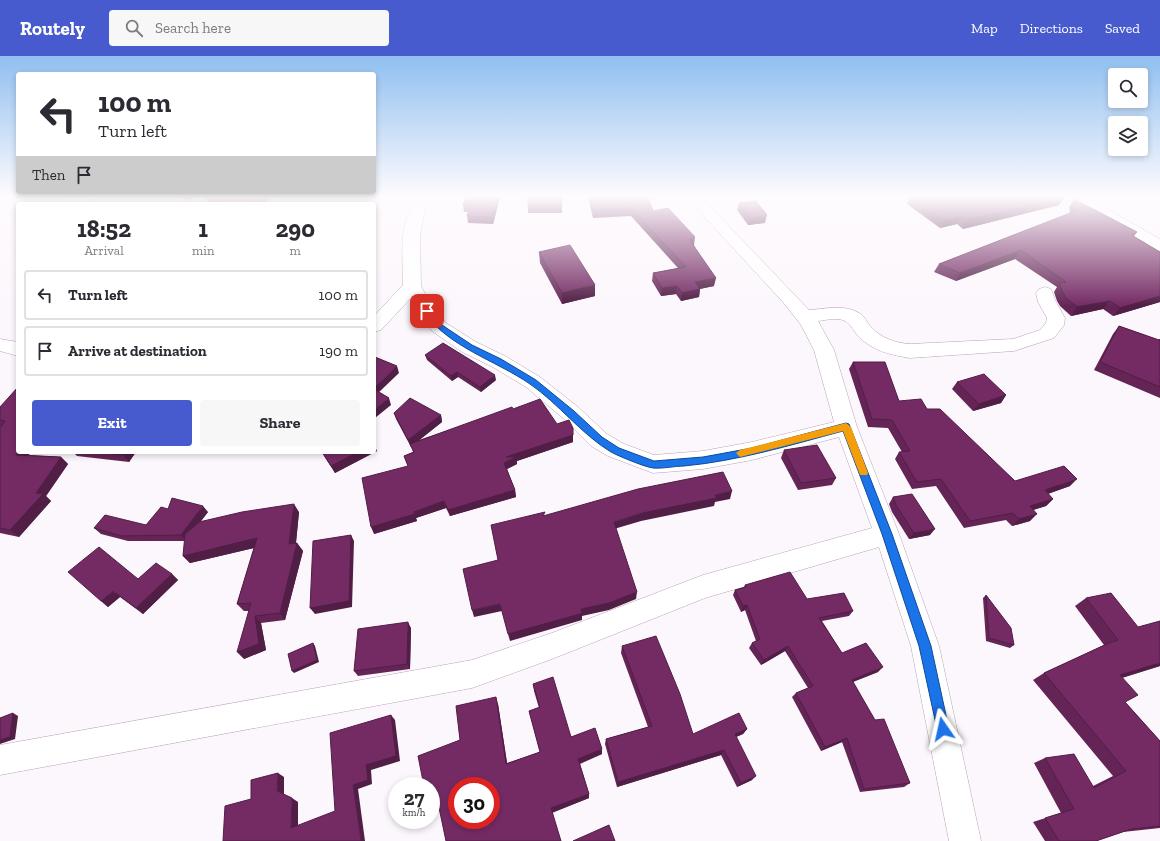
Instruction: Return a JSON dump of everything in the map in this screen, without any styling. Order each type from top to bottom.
[{"type":"street","points":[[412,234],[412,286],[422,305],[440,327],[469,346],[533,382],[571,413],[599,440],[616,450],[653,464],[703,460],[752,451],[846,427]]},
{"type":"street","points":[[728,234],[789,298],[804,317],[824,350],[846,427],[887,534],[925,646],[965,841]]},
{"type":"street","points":[[1139,234],[1160,246]]},
{"type":"street","points":[[376,324],[394,307],[412,286]]},
{"type":"street","points":[[804,317],[840,313],[853,317],[866,333],[881,344],[893,349],[910,351],[1014,345],[1047,334],[1055,325],[1056,318],[1047,302],[1045,293]]},
{"type":"street","points":[[0,345],[16,349]]},
{"type":"street","points":[[0,760],[472,674],[552,646],[703,587],[887,534]]},
{"type":"building","points":[[655,234],[692,234],[695,237],[689,239],[716,278],[695,282],[700,289],[682,293],[677,286],[662,288],[653,273],[686,267]]},
{"type":"building","points":[[1017,234],[1134,234],[1131,235],[1160,252],[1160,296],[1120,308],[1110,301],[1077,307],[1066,298],[1063,293],[1059,283],[1066,282],[1021,250],[960,273],[939,264]]},
{"type":"building","points":[[570,245],[595,285],[562,293],[539,252]]},
{"type":"building","points":[[1119,326],[1159,340],[1160,339],[1160,387],[1100,362]]},
{"type":"building","points":[[443,343],[495,375],[480,387],[457,372],[451,376],[425,355]]},
{"type":"building","points":[[376,357],[397,366],[376,386]]},
{"type":"building","points":[[853,362],[885,362],[899,401],[921,399],[927,409],[940,409],[1015,481],[1064,466],[1077,479],[1045,490],[1053,499],[1030,506],[1037,514],[1019,519],[1013,513],[970,521],[941,479],[917,482],[899,452],[910,451],[892,420],[872,419]]},
{"type":"building","points":[[984,374],[1006,395],[979,404],[957,382]]},
{"type":"building","points":[[16,389],[16,455],[61,457],[36,493],[43,494],[10,530],[0,528],[0,428],[5,421],[0,420],[0,407]]},
{"type":"building","points":[[376,390],[389,398],[376,408]]},
{"type":"building","points":[[410,398],[441,415],[408,440],[394,413]]},
{"type":"building","points":[[540,399],[557,424],[569,420],[573,428],[573,435],[506,457],[516,457],[504,463],[515,490],[448,510],[444,501],[414,512],[415,514],[371,527],[362,478],[408,466],[404,456],[414,452],[410,444],[512,407],[513,409]]},
{"type":"building","points":[[817,445],[836,478],[801,483],[784,450]]},
{"type":"building","points":[[323,454],[354,454],[331,466]]},
{"type":"building","points":[[723,472],[732,491],[715,495],[717,498],[642,513],[614,522],[637,592],[609,603],[581,609],[582,613],[580,614],[508,634],[500,604],[472,610],[463,569],[498,560],[491,525],[545,512],[543,516],[638,489]]},
{"type":"building","points":[[912,494],[935,529],[914,533],[896,505],[893,497]]},
{"type":"building","points":[[172,498],[203,506],[181,535],[122,536],[94,528],[105,515],[146,525],[161,507],[168,509]]},
{"type":"building","points":[[294,504],[289,544],[297,543],[280,613],[255,616],[259,644],[237,652],[251,603],[237,604],[257,538],[183,556],[185,534],[199,522],[242,512]]},
{"type":"building","points":[[351,535],[349,601],[310,608],[313,541]]},
{"type":"building","points":[[99,547],[138,579],[156,563],[172,574],[136,608],[113,591],[101,601],[68,572]]},
{"type":"building","points":[[790,572],[807,599],[844,593],[853,611],[819,618],[842,653],[866,643],[883,667],[852,680],[875,720],[884,719],[910,783],[864,789],[847,738],[825,747],[796,693],[813,686],[788,646],[764,660],[752,643],[760,639],[747,605],[743,606],[735,590],[746,587],[745,585]]},
{"type":"building","points":[[1111,593],[1138,627],[1160,621],[1160,663],[1120,675],[1138,695],[1125,702],[1160,741],[1160,826],[1131,829],[1096,841],[1059,841],[1045,818],[1074,809],[1045,758],[1074,754],[1094,788],[1126,771],[1044,673],[1118,640],[1086,598]]},
{"type":"building","points":[[986,595],[1011,628],[1014,645],[989,638]]},
{"type":"building","points":[[408,622],[407,664],[354,671],[358,629]]},
{"type":"building","points":[[656,636],[680,694],[693,734],[739,713],[747,729],[735,734],[756,776],[741,783],[724,750],[618,782],[606,739],[652,726],[622,646]]},
{"type":"building","points":[[313,643],[317,660],[292,671],[288,654]]},
{"type":"building","points":[[553,677],[571,737],[595,728],[602,749],[578,759],[589,794],[551,808],[561,841],[446,841],[440,812],[440,777],[422,777],[418,756],[460,740],[456,706],[496,697],[506,764],[540,752],[529,711],[540,707],[533,684]]},
{"type":"building","points":[[13,713],[10,737],[0,740],[0,718]]},
{"type":"building","points":[[391,715],[396,756],[366,765],[368,780],[353,785],[361,841],[223,841],[225,806],[251,799],[251,780],[278,773],[277,791],[292,798],[291,828],[335,811],[330,733]]},
{"type":"building","points":[[609,825],[615,841],[573,841]]},
{"type":"slow traffic","points":[[740,453],[846,427],[864,473]]},
{"type":"route","points":[[427,311],[440,327],[469,346],[533,382],[571,413],[599,440],[616,450],[653,464],[703,460],[752,451],[846,427],[887,534],[925,646],[943,729]]}]
